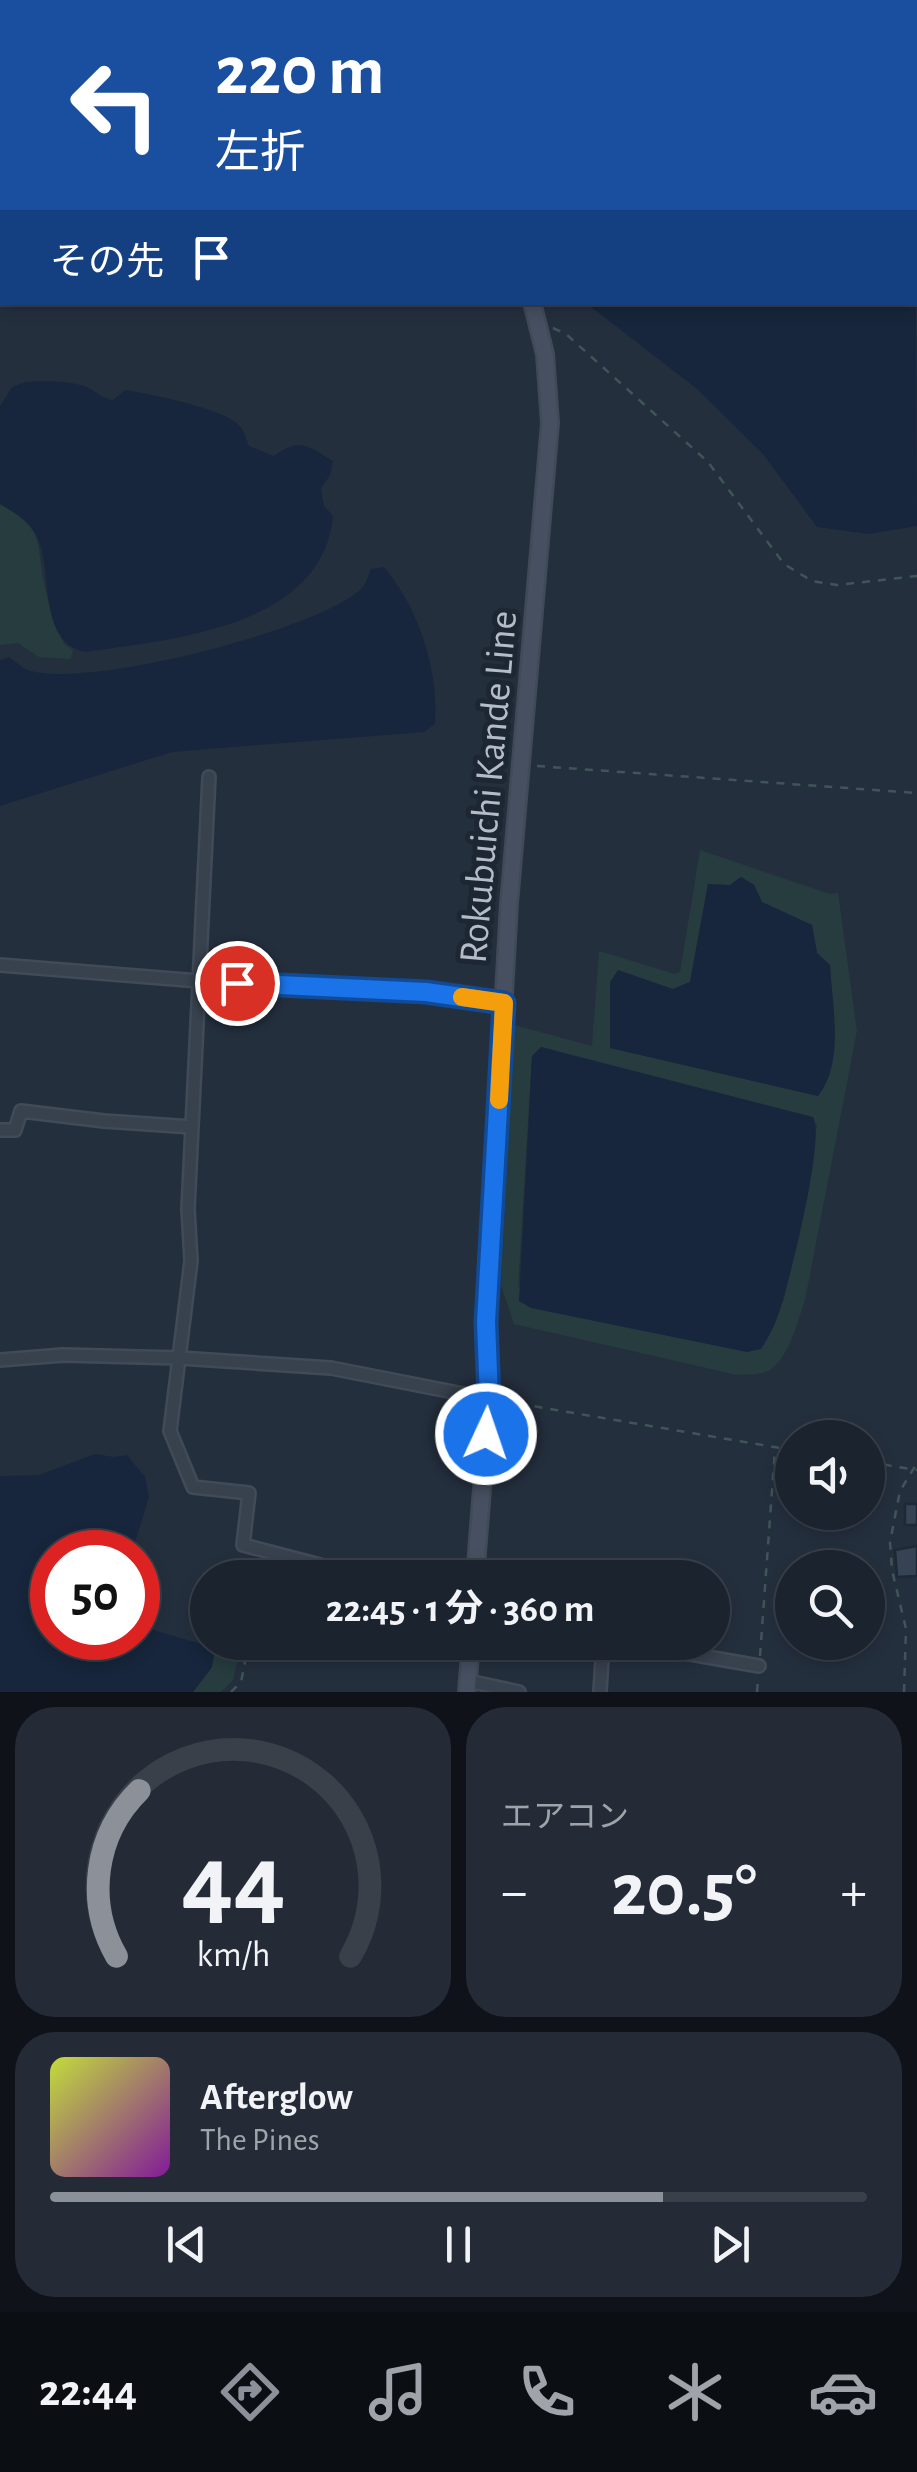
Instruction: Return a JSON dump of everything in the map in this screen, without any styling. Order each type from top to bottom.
[{"type":"main road","name":"Rokubuichi Kande Line","points":[[476,1560],[489,1398],[486,1322],[504,1003],[550,423],[550,387],[533,305]]},
{"type":"main road","points":[[468,1686],[470,1660]]},
{"type":"street","points":[[209,776],[188,1209],[191,1261],[170,1431],[193,1487],[249,1493],[244,1545],[295,1560]]},
{"type":"street","points":[[0,965],[199,981],[426,992],[504,1003]]},
{"type":"street","points":[[0,1130],[15,1130],[21,1111],[192,1128]]},
{"type":"street","points":[[0,1360],[63,1355],[330,1368],[489,1398]]},
{"type":"street","points":[[600,1692],[603,1660]]},
{"type":"street","points":[[725,1660],[759,1666]]},
{"type":"street","points":[[468,1686],[518,1692]]},
{"type":"path","points":[[538,321],[566,334],[708,462],[784,564],[812,581],[837,585],[917,576]]},
{"type":"path","points":[[521,765],[917,793]]},
{"type":"path","points":[[489,1398],[775,1448],[757,1692]]},
{"type":"path","points":[[904,1692],[906,1630],[892,1570],[890,1542],[900,1491],[917,1463]]},
{"type":"path","points":[[885,1465],[916,1470]]},
{"type":"path","points":[[265,1560],[266,1553]]},
{"type":"path","points":[[231,1692],[242,1682],[246,1660]]},
{"type":"green space","points":[[0,504],[24,521],[36,536],[48,599],[64,644],[73,650],[71,659],[39,657],[18,643],[0,645]]},
{"type":"green space","points":[[700,850],[830,894],[838,893],[857,1031],[805,1300],[785,1352],[775,1366],[762,1373],[737,1375],[514,1324],[501,1285],[514,1025],[592,1046],[599,951],[675,974],[680,972]],"holes":[[[741,877],[754,885],[762,902],[812,925],[817,953],[830,965],[832,1046],[818,1096],[611,1048],[673,989],[690,982],[708,884],[730,885]],[[541,1047],[817,1124],[808,1193],[783,1303],[518,1287],[532,1056]]]},
{"type":"green space","points":[[213,1660],[238,1660],[233,1680],[221,1692],[193,1692]]},
{"type":"water","points":[[589,305],[916,305],[917,526],[868,534],[817,527],[763,454],[697,389]]},
{"type":"water","points":[[26,382],[77,384],[113,400],[125,390],[168,398],[230,419],[241,427],[249,446],[274,456],[298,445],[317,451],[333,461],[321,488],[324,506],[333,516],[323,553],[302,583],[273,605],[238,621],[199,633],[121,647],[86,652],[71,646],[54,623],[36,535],[23,519],[0,504],[0,406],[12,387]]},
{"type":"water","points":[[384,567],[417,621],[430,662],[435,724],[424,732],[172,752],[0,806],[0,660],[9,657],[28,670],[57,674],[98,672],[200,652],[299,622],[337,605],[361,589],[371,569]]},
{"type":"water","points":[[741,877],[754,885],[762,902],[812,925],[817,953],[830,965],[834,1050],[832,1067],[818,1096],[610,1048],[610,982],[618,970],[673,989],[690,982],[708,884],[730,885]]},
{"type":"water","points":[[541,1047],[813,1117],[815,1150],[800,1234],[779,1312],[761,1349],[747,1352],[531,1308],[519,1301],[532,1056]]},
{"type":"water","points":[[95,1454],[127,1455],[145,1477],[149,1497],[139,1530],[30,1530],[30,1660],[160,1660],[160,1632],[190,1641],[190,1660],[213,1660],[193,1692],[0,1692],[0,1476],[39,1475]]},
{"type":"building","points":[[905,1504],[917,1504],[917,1525],[905,1525]]},
{"type":"building","points":[[917,1546],[917,1576],[897,1577],[895,1550]]},
{"type":"slow traffic","points":[[462,997],[504,1003],[499,1100]]},
{"type":"route","points":[[237,983],[426,992],[504,1003],[486,1322],[486,1434]]}]
